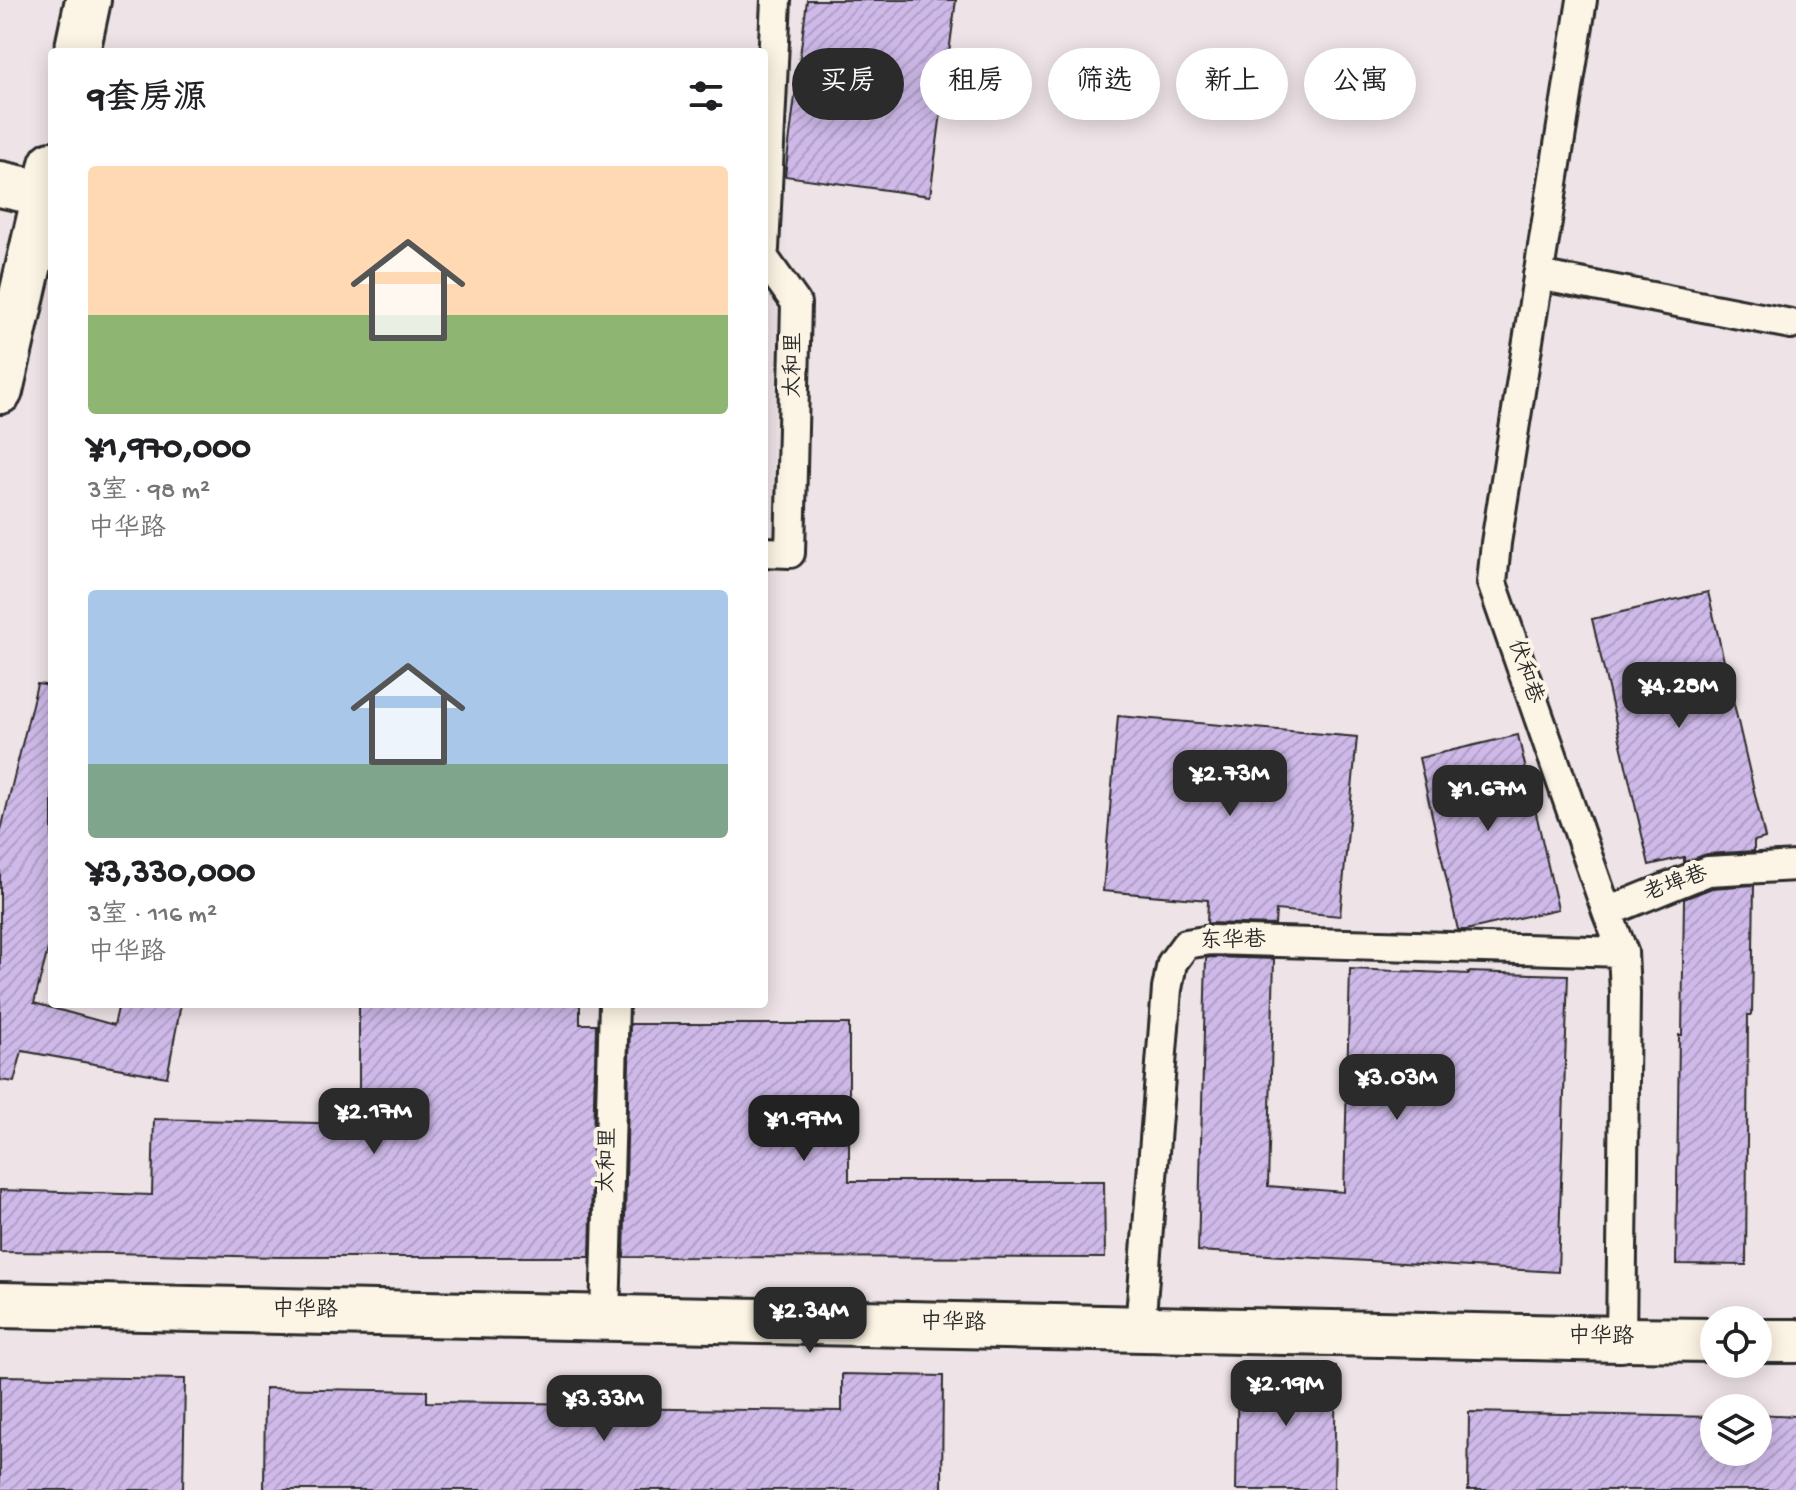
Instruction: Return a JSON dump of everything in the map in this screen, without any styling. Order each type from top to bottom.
[{"type":"street","points":[[78,48],[88,0]]},
{"type":"street","points":[[0,184],[48,179]]},
{"type":"street","points":[[0,391],[48,183]]},
{"type":"street","name":"中华路","points":[[0,1305],[1700,1340]]},
{"type":"street","points":[[1772,1341],[1796,1341]]},
{"type":"lane","points":[[768,166],[776,0]]},
{"type":"lane","name":"伏和巷","points":[[1582,0],[1492,583],[1623,952],[1621,1339]]},
{"type":"lane","name":"太和里","points":[[768,264],[796,303],[790,553],[768,552]]},
{"type":"lane","points":[[1538,275],[1791,324]]},
{"type":"lane","name":"老埠巷","points":[[1607,912],[1708,871],[1796,866]]},
{"type":"lane","name":"东华巷","points":[[1140,1328],[1167,989],[1172,963],[1186,944],[1211,940],[1623,952]]},
{"type":"lane","name":"太和里","points":[[605,1317],[614,1008]]},
{"type":"building","points":[[807,0],[956,0],[950,48],[920,48],[920,120],[940,120],[930,196],[785,176],[792,120],[904,120],[904,48],[801,48]]},
{"type":"building","points":[[1708,592],[1765,838],[1754,841],[1754,851],[1707,854],[1684,862],[1684,857],[1649,865],[1592,619]]},
{"type":"building","points":[[37,684],[48,685],[48,949],[34,1003],[114,1025],[118,1008],[180,1008],[167,1077],[22,1051],[14,1082],[0,1080],[0,834]]},
{"type":"building","points":[[1118,716],[1357,737],[1340,916],[1276,910],[1275,925],[1207,923],[1208,900],[1103,891]]},
{"type":"building","points":[[1518,735],[1558,909],[1458,930],[1419,758]]},
{"type":"building","points":[[1754,885],[1752,1015],[1748,1015],[1746,1265],[1676,1264],[1684,899],[1712,888]]},
{"type":"building","points":[[1206,958],[1274,959],[1268,1186],[1344,1192],[1350,969],[1568,975],[1558,1272],[1198,1251]]},
{"type":"building","points":[[359,1008],[580,1008],[580,1024],[596,1024],[590,1257],[278,1257],[0,1252],[0,1190],[152,1195],[154,1119],[359,1124]]},
{"type":"building","points":[[630,1024],[849,1024],[849,1181],[1104,1181],[1105,1258],[624,1257]]},
{"type":"building","points":[[1238,1365],[1336,1366],[1334,1490],[1236,1490]]},
{"type":"building","points":[[842,1374],[943,1376],[942,1490],[264,1490],[265,1388],[427,1391],[427,1402],[842,1411]]},
{"type":"building","points":[[0,1376],[185,1379],[183,1490],[0,1490]]},
{"type":"building","points":[[1469,1412],[1700,1417],[1700,1466],[1772,1466],[1772,1415],[1796,1416],[1796,1490],[1468,1490]]}]
